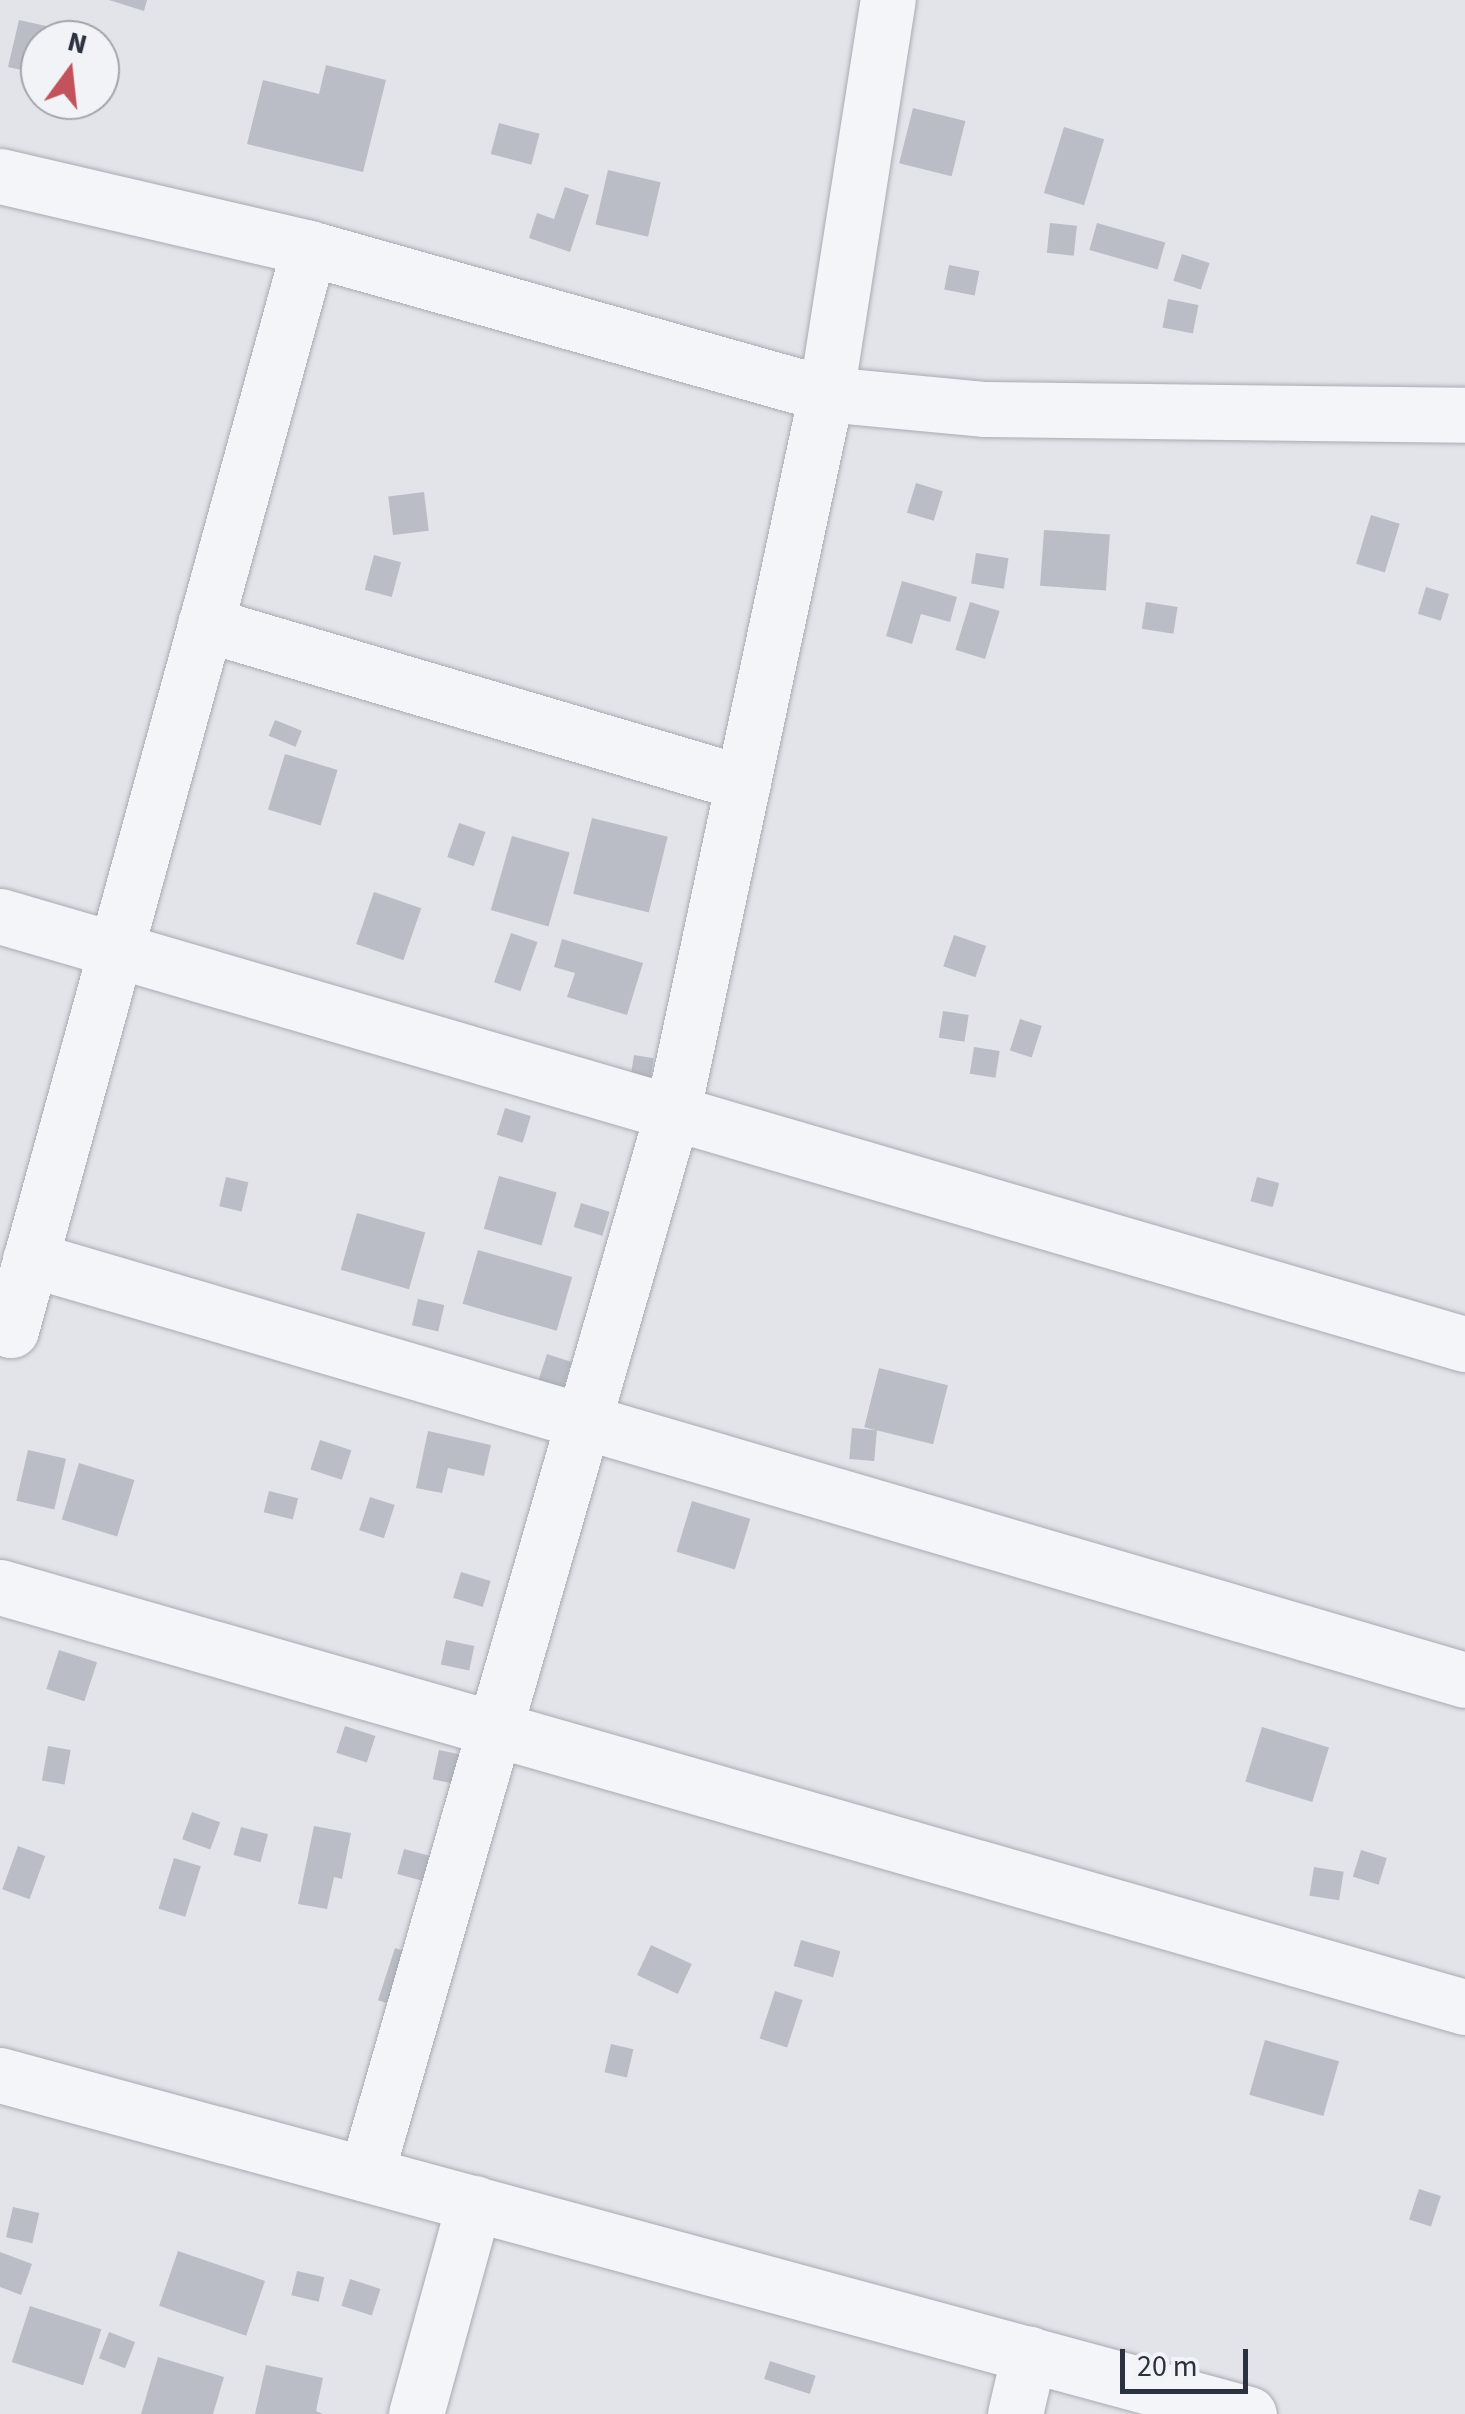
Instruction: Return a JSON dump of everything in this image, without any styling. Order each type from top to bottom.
[{"type":"street","points":[[366,2174],[672,1114],[826,394],[888,0]]},
{"type":"street","points":[[0,176],[309,248],[826,394],[985,409],[1465,415]]},
{"type":"street","points":[[4,1341],[30,1259],[309,248]]},
{"type":"street","points":[[205,624],[743,783]]},
{"type":"street","points":[[0,916],[1465,1344]]},
{"type":"street","points":[[30,1259],[1465,1680]]},
{"type":"street","points":[[0,1586],[1465,2007]]},
{"type":"street","points":[[0,2074],[1249,2414]]},
{"type":"street","points":[[416,2414],[474,2203]]},
{"type":"street","points":[[1015,2414],[1029,2354]]},
{"type":"building","points":[[109,0],[147,0],[144,11]]},
{"type":"building","points":[[19,20],[20,20],[20,70],[8,67]]},
{"type":"building","points":[[326,65],[386,80],[363,172],[247,144],[263,80],[319,94]]},
{"type":"building","points":[[913,108],[965,121],[952,176],[899,163]]},
{"type":"building","points":[[499,123],[540,134],[531,165],[491,154]]},
{"type":"building","points":[[1064,127],[1104,139],[1084,205],[1044,193]]},
{"type":"building","points":[[608,170],[661,182],[648,237],[595,225]]},
{"type":"building","points":[[565,187],[589,195],[570,252],[529,238],[537,213],[554,219]]},
{"type":"building","points":[[1050,223],[1077,226],[1074,256],[1047,253]]},
{"type":"building","points":[[1097,223],[1165,243],[1158,269],[1089,250]]},
{"type":"building","points":[[1182,254],[1210,263],[1201,290],[1173,281]]},
{"type":"building","points":[[949,265],[979,271],[975,295],[944,290]]},
{"type":"building","points":[[1168,299],[1198,305],[1193,333],[1162,327]]},
{"type":"building","points":[[916,483],[943,491],[934,521],[907,513]]},
{"type":"building","points":[[424,492],[429,531],[393,535],[388,496]]},
{"type":"building","points":[[1371,515],[1400,524],[1385,573],[1356,564]]},
{"type":"building","points":[[1044,530],[1110,535],[1106,590],[1040,586]]},
{"type":"building","points":[[976,553],[1009,558],[1004,589],[971,584]]},
{"type":"building","points":[[374,555],[401,562],[392,597],[365,590]]},
{"type":"building","points":[[902,581],[957,597],[950,622],[921,614],[912,644],[886,636]]},
{"type":"building","points":[[1426,587],[1449,594],[1441,621],[1418,614]]},
{"type":"building","points":[[970,602],[1000,611],[985,659],[955,650]]},
{"type":"building","points":[[1146,602],[1178,607],[1173,634],[1142,629]]},
{"type":"building","points":[[275,720],[302,731],[296,747],[269,736]]},
{"type":"building","points":[[285,754],[338,770],[321,826],[268,809]]},
{"type":"building","points":[[592,818],[668,837],[649,913],[573,894]]},
{"type":"building","points":[[459,823],[485,832],[474,866],[447,857]]},
{"type":"building","points":[[512,836],[570,853],[548,927],[491,910]]},
{"type":"building","points":[[374,892],[421,908],[403,960],[356,944]]},
{"type":"building","points":[[511,933],[537,942],[521,991],[494,982]]},
{"type":"building","points":[[954,935],[986,946],[975,977],[943,966]]},
{"type":"building","points":[[562,939],[643,963],[627,1015],[567,997],[575,973],[554,967]]},
{"type":"building","points":[[943,1011],[969,1015],[964,1042],[939,1038]]},
{"type":"building","points":[[1020,1019],[1042,1026],[1032,1057],[1010,1050]]},
{"type":"building","points":[[974,1047],[1000,1051],[995,1078],[970,1074]]},
{"type":"building","points":[[634,1055],[654,1058],[648,1093],[629,1090]]},
{"type":"building","points":[[505,1108],[531,1116],[523,1143],[497,1135]]},
{"type":"building","points":[[499,1176],[557,1193],[542,1245],[484,1229]]},
{"type":"building","points":[[226,1177],[248,1182],[242,1211],[219,1206]]},
{"type":"building","points":[[1257,1177],[1279,1183],[1273,1207],[1251,1201]]},
{"type":"building","points":[[581,1203],[610,1212],[602,1236],[574,1227]]},
{"type":"building","points":[[357,1213],[425,1233],[409,1289],[341,1270]]},
{"type":"building","points":[[478,1250],[572,1277],[557,1331],[463,1304]]},
{"type":"building","points":[[418,1299],[444,1305],[438,1331],[412,1325]]},
{"type":"building","points":[[547,1354],[572,1362],[560,1399],[535,1391]]},
{"type":"building","points":[[879,1368],[948,1385],[933,1444],[864,1427]]},
{"type":"building","points":[[852,1428],[877,1430],[874,1461],[849,1459]]},
{"type":"building","points":[[428,1431],[491,1445],[484,1476],[448,1468],[442,1493],[416,1488]]},
{"type":"building","points":[[320,1440],[351,1450],[342,1480],[310,1469]]},
{"type":"building","points":[[28,1450],[66,1459],[54,1509],[16,1501]]},
{"type":"building","points":[[79,1463],[134,1480],[117,1536],[62,1519]]},
{"type":"building","points":[[269,1491],[298,1498],[293,1520],[264,1512]]},
{"type":"building","points":[[370,1497],[395,1505],[384,1538],[359,1530]]},
{"type":"building","points":[[692,1501],[750,1519],[735,1570],[677,1552]]},
{"type":"building","points":[[461,1572],[491,1581],[483,1607],[453,1598]]},
{"type":"building","points":[[446,1640],[474,1646],[469,1670],[441,1664]]},
{"type":"building","points":[[59,1650],[97,1662],[84,1701],[46,1689]]},
{"type":"building","points":[[345,1726],[375,1736],[367,1763],[336,1753]]},
{"type":"building","points":[[1262,1727],[1329,1747],[1312,1802],[1245,1782]]},
{"type":"building","points":[[48,1746],[71,1750],[65,1784],[42,1780]]},
{"type":"building","points":[[439,1750],[471,1757],[465,1786],[433,1779]]},
{"type":"building","points":[[192,1812],[220,1822],[210,1850],[182,1839]]},
{"type":"building","points":[[314,1826],[351,1833],[342,1879],[334,1877],[327,1909],[298,1904]]},
{"type":"building","points":[[241,1827],[268,1834],[261,1862],[233,1855]]},
{"type":"building","points":[[18,1846],[45,1856],[30,1899],[2,1889]]},
{"type":"building","points":[[404,1849],[444,1860],[437,1885],[397,1874]]},
{"type":"building","points":[[1361,1850],[1387,1858],[1379,1885],[1353,1877]]},
{"type":"building","points":[[174,1858],[201,1866],[185,1917],[159,1909]]},
{"type":"building","points":[[1314,1867],[1344,1872],[1339,1900],[1309,1896]]},
{"type":"building","points":[[801,1940],[840,1951],[833,1977],[794,1966]]},
{"type":"building","points":[[651,1945],[692,1964],[678,1994],[637,1975]]},
{"type":"building","points":[[395,1948],[420,1956],[403,2008],[378,2000]]},
{"type":"building","points":[[775,1991],[803,2000],[787,2048],[760,2039]]},
{"type":"building","points":[[1265,2040],[1339,2061],[1323,2116],[1249,2095]]},
{"type":"building","points":[[611,2044],[633,2049],[627,2077],[604,2072]]},
{"type":"building","points":[[1419,2189],[1441,2196],[1431,2227],[1409,2219]]},
{"type":"building","points":[[13,2207],[39,2213],[32,2243],[6,2237]]},
{"type":"building","points":[[178,2251],[265,2281],[246,2336],[159,2306]]},
{"type":"building","points":[[0,2252],[32,2264],[21,2295],[0,2287]]},
{"type":"building","points":[[297,2271],[324,2277],[319,2302],[291,2295]]},
{"type":"building","points":[[350,2279],[380,2289],[372,2316],[341,2306]]},
{"type":"building","points":[[30,2306],[101,2329],[83,2385],[12,2362]]},
{"type":"building","points":[[109,2332],[135,2342],[125,2368],[99,2358]]},
{"type":"building","points":[[158,2357],[224,2377],[213,2414],[141,2414]]},
{"type":"building","points":[[770,2361],[816,2376],[810,2394],[764,2379]]},
{"type":"building","points":[[266,2365],[323,2378],[316,2411],[323,2414],[255,2414]]}]
